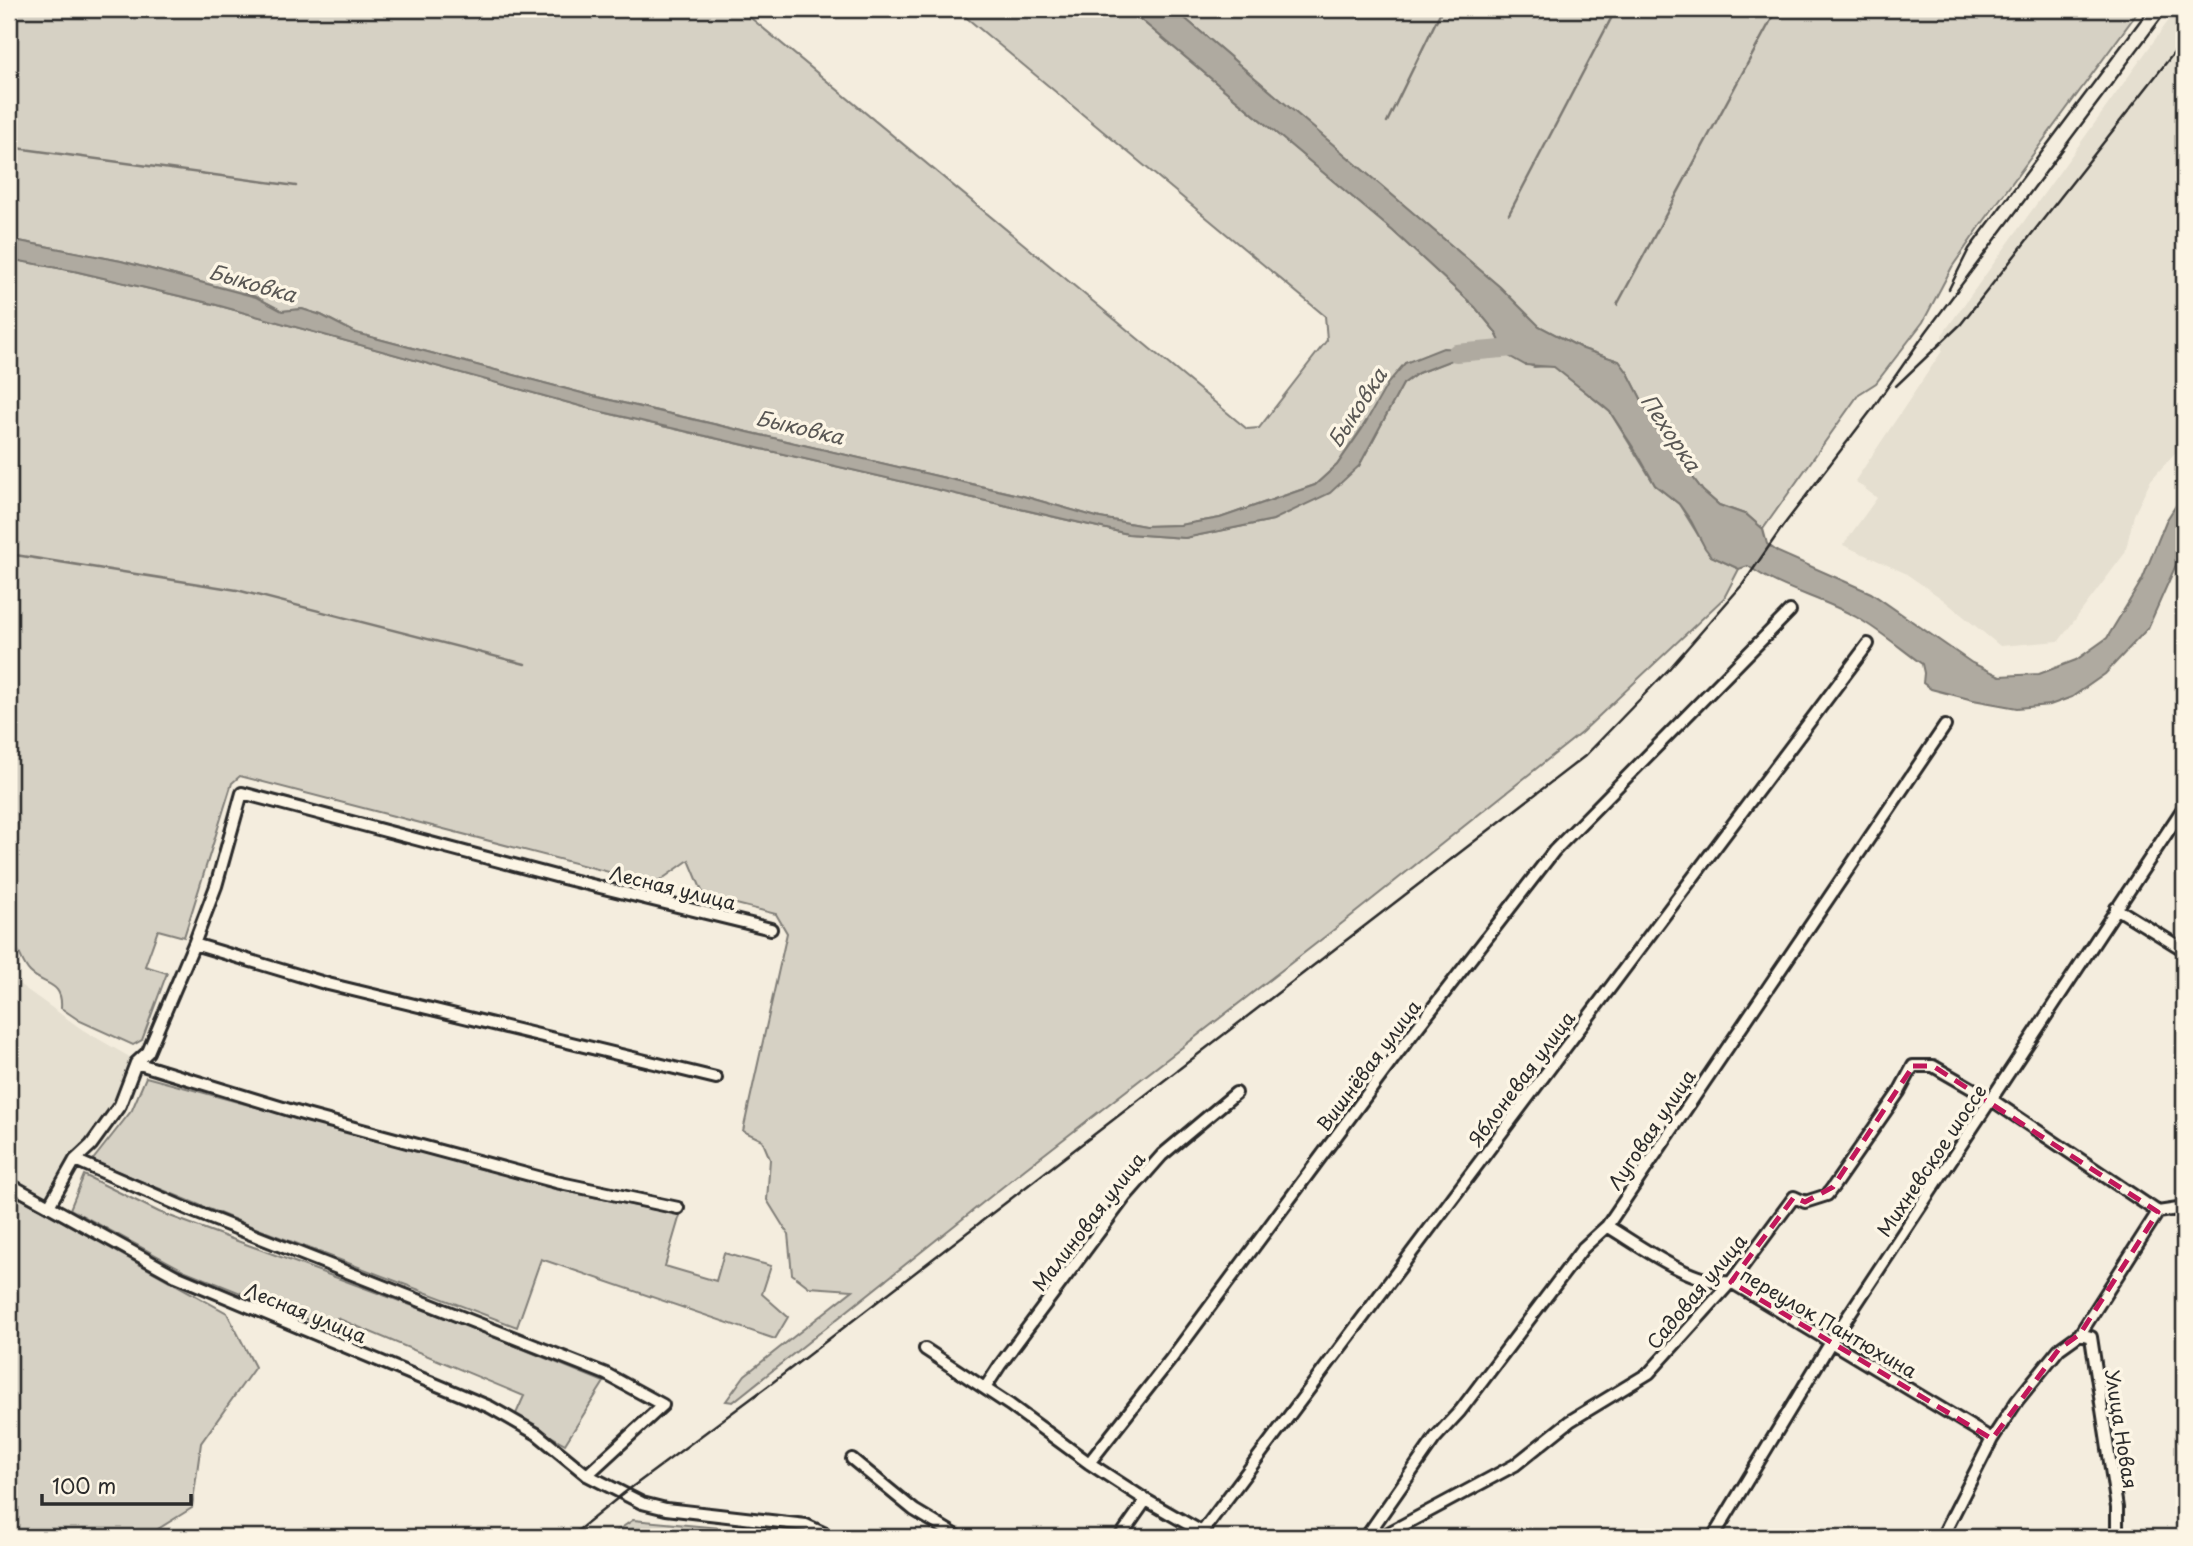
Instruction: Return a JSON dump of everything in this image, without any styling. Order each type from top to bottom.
[{"type":"street","name":"Вишнёвая улица","points":[[1089,1463],[1171,1359],[1389,1065],[1554,851],[1790,611]]},
{"type":"street","name":"Яблоневая улица","points":[[1146,1500],[1202,1532],[1868,644]]},
{"type":"street","name":"Луговая улица","points":[[1366,1537],[1436,1438],[1460,1411],[1583,1248],[1606,1226],[1945,726]]},
{"type":"street","name":"Лесная улица","points":[[194,944],[216,886],[242,793],[563,878],[771,929]]},
{"type":"street","name":"Михневское шоссе","points":[[1713,1537],[1831,1342],[2184,807]]},
{"type":"street","points":[[2116,908],[2184,950]]},
{"type":"street","points":[[49,1206],[75,1160],[97,1139],[120,1105],[136,1063],[148,1052],[194,944],[328,984],[716,1078]]},
{"type":"street","points":[[136,1063],[306,1115],[556,1182],[678,1208]]},
{"type":"street","name":"Садовая улица","points":[[1381,1537],[1515,1465],[1570,1421],[1648,1373],[1731,1282],[1794,1197],[1805,1202],[1827,1195],[1899,1092],[1913,1066],[1933,1066],[1992,1100]]},
{"type":"street","name":"Малиновая улица","points":[[985,1388],[1125,1197],[1162,1155],[1236,1093]]},
{"type":"street","points":[[1992,1100],[2158,1212],[2178,1209],[2184,1213]]},
{"type":"street","points":[[75,1160],[190,1210],[606,1374],[663,1405],[587,1475]]},
{"type":"street","name":"Лесная улица","points":[[9,1184],[176,1276],[490,1407],[537,1434],[587,1475],[642,1503],[666,1509],[806,1525],[832,1537]]},
{"type":"street","points":[[1942,1537],[1992,1439],[2017,1401],[2059,1349],[2080,1334],[2158,1212]]},
{"type":"street","name":"переулок Пантюхина","points":[[1606,1226],[1698,1278],[1721,1283],[1731,1282],[1992,1439]]},
{"type":"street","name":"Улица Новая","points":[[2080,1334],[2091,1337],[2117,1508],[2117,1537]]},
{"type":"street","points":[[925,1349],[1146,1500],[1120,1537]]},
{"type":"street","points":[[852,1460],[914,1510],[959,1537]]},
{"type":"highlighted area","points":[[1913,1066],[1933,1066],[2158,1212],[2080,1334],[2059,1349],[1992,1439],[1731,1282],[1794,1197],[1805,1202],[1833,1187]]},
{"type":"shaded area","points":[[9,9],[740,9],[1247,429],[1259,428],[1327,340],[1325,316],[956,9],[1128,9],[1393,231],[1475,307],[1495,331],[1507,355],[1534,367],[1554,366],[1610,412],[1655,485],[1679,504],[1711,556],[1739,569],[1724,598],[1581,733],[733,1402],[726,1401],[745,1375],[853,1290],[809,1287],[792,1274],[788,1234],[767,1200],[770,1159],[762,1140],[743,1131],[787,933],[776,914],[704,896],[689,860],[655,884],[240,776],[232,783],[184,937],[158,930],[145,966],[167,973],[142,1040],[133,1045],[80,1021],[61,1008],[61,999],[56,988],[27,968],[9,938],[9,259],[74,271],[213,304],[598,411],[1128,534],[1185,538],[1273,520],[1359,466],[1403,384],[1418,373],[1476,350],[1405,363],[1337,465],[1315,485],[1220,518],[1180,525],[1145,526],[1100,518],[1023,496],[593,396],[356,333],[321,315],[302,309],[282,311],[256,297],[121,261],[9,239]]},
{"type":"shaded area","points":[[1128,9],[1174,9],[1500,287],[1539,326],[1583,349],[1619,361],[1656,428],[1703,491],[1719,505],[1747,515],[1763,529],[1767,544],[1778,552],[1871,593],[1972,663],[2000,676],[2039,674],[2076,660],[2107,638],[2142,580],[2166,521],[2184,493],[2184,547],[2148,628],[2105,674],[2072,697],[2050,705],[2017,708],[1931,689],[1923,683],[1922,664],[1865,622],[1774,581],[1748,566],[1739,569],[1711,556],[1679,504],[1655,485],[1610,412],[1554,367],[1525,365],[1507,355],[1495,331],[1475,307],[1393,231]]},
{"type":"shaded area","points":[[1174,9],[2140,9],[1981,225],[1952,267],[1923,322],[1876,383],[1859,394],[1763,529],[1747,515],[1719,505],[1703,491],[1656,428],[1619,361],[1583,349],[1539,326],[1500,287]]},
{"type":"shaded area","points":[[2177,9],[2184,9],[2184,448],[2174,454],[2151,480],[2134,515],[2125,553],[2059,641],[2000,646],[1941,598],[1905,573],[1843,545],[1877,498],[1855,481],[1942,351],[1942,335]]},
{"type":"shaded area","points":[[9,239],[121,261],[256,297],[282,311],[302,309],[321,315],[356,333],[593,396],[1023,496],[1100,518],[1145,526],[1180,525],[1220,518],[1315,485],[1337,465],[1362,429],[1388,383],[1405,363],[1443,348],[1478,350],[1418,373],[1403,384],[1359,466],[1330,493],[1273,520],[1185,538],[1128,534],[598,411],[213,304],[74,271],[9,259]]},
{"type":"shaded area","points":[[9,977],[83,1030],[133,1059],[114,1106],[91,1140],[77,1147],[47,1198],[9,1177]]},
{"type":"shaded area","points":[[146,1077],[560,1190],[680,1215],[665,1266],[716,1281],[724,1253],[771,1266],[762,1294],[788,1317],[775,1339],[541,1259],[517,1327],[253,1227],[92,1161],[132,1110]]},
{"type":"shaded area","points":[[84,1175],[159,1212],[459,1323],[604,1382],[565,1444],[515,1416],[524,1396],[337,1318],[331,1329],[183,1270],[70,1209]]},
{"type":"shaded area","points":[[9,1192],[227,1313],[255,1367],[201,1443],[192,1508],[145,1537],[9,1537]]},
{"type":"shaded area","points":[[633,1520],[774,1533],[783,1537],[608,1537]]},
{"type":"waterway","points":[[1387,122],[1442,9]]},
{"type":"waterway","points":[[1509,214],[1616,9]]},
{"type":"waterway","points":[[1617,305],[1777,9]]},
{"type":"waterway","points":[[9,147],[296,186]]},
{"type":"waterway","name":"Быковка","points":[[1456,353],[1525,347]]},
{"type":"waterway","points":[[9,554],[237,590],[525,664]]},
{"type":"railway","points":[[1949,289],[1969,249],[2149,9]]},
{"type":"railway","points":[[570,1537],[1585,756],[1669,669],[1743,584],[1926,332],[2168,9]]},
{"type":"railway","points":[[1896,386],[1961,324],[2184,40]]},
{"type":"water label","name":"Пехорка","points":[[1672,432]]}]
